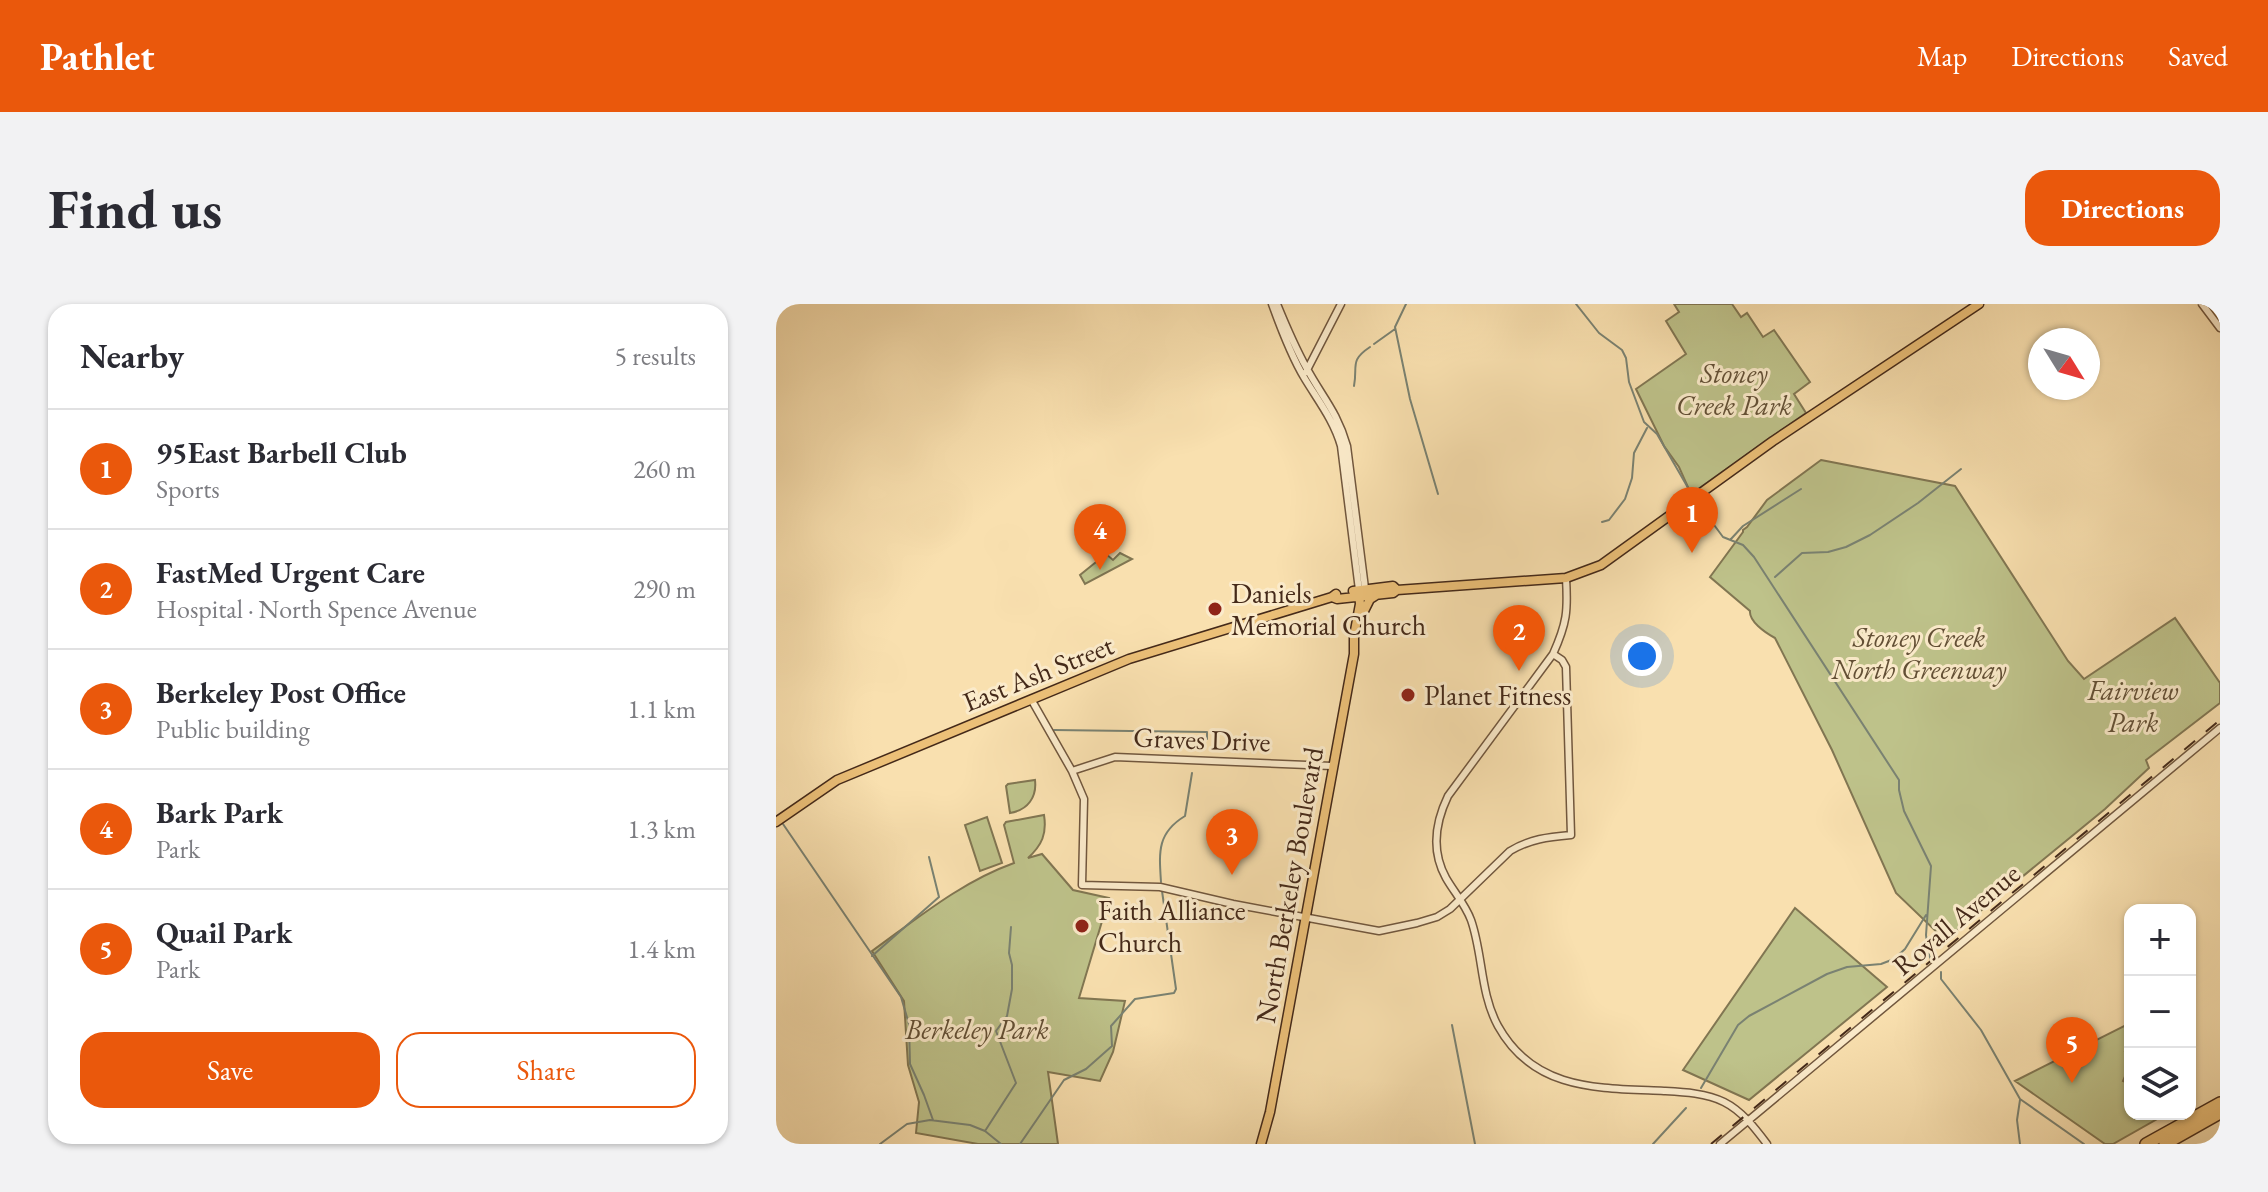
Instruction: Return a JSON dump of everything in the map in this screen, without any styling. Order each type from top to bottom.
[{"type":"highway","points":[[2146,1144],[2220,1103]]},
{"type":"highway","points":[[2165,1144],[2220,1113]]},
{"type":"main road","name":"East Ash Street","points":[[1362,592],[1379,594],[1397,590],[1566,578],[1601,565],[1773,441],[1979,304]]},
{"type":"main road","name":"East Ash Street","points":[[776,822],[837,780],[1129,659],[1332,597],[1337,599],[1393,586],[1397,590]]},
{"type":"main road","name":"North Berkeley Boulevard","points":[[1264,1141],[1355,643],[1364,611],[1362,592]]},
{"type":"main road","name":"North Berkeley Boulevard","points":[[1355,643],[1362,592]]},
{"type":"main road","points":[[1364,611],[1372,598],[1379,594]]},
{"type":"street","points":[[1275,304],[1306,374],[1333,408],[1347,446],[1362,592]]},
{"type":"street","points":[[1306,374],[1341,304]]},
{"type":"street","points":[[2202,304],[2220,328]]},
{"type":"street","points":[[1566,578],[1568,609],[1565,629],[1553,654],[1448,796],[1439,814],[1436,840],[1440,864],[1471,919],[1487,996],[1497,1025],[1514,1048],[1536,1069],[1563,1081],[1594,1088],[1688,1093],[1719,1100],[1749,1121],[1767,1144]]},
{"type":"street","points":[[1031,699],[1072,771],[1084,799],[1082,885],[1160,887],[1379,931],[1433,918],[1450,909],[1510,851],[1521,845],[1547,837],[1571,835],[1566,667],[1553,654]]},
{"type":"street","name":"Royall Avenue","points":[[1720,1144],[2220,728]]},
{"type":"street","name":"Graves Drive","points":[[1072,771],[1115,757],[1332,766]]},
{"type":"green space","name":"Stoney Creek Park","points":[[1674,304],[1732,304],[1741,317],[1747,313],[1763,337],[1774,330],[1810,382],[1794,394],[1806,413],[1691,494],[1636,389],[1686,354],[1666,321],[1679,312]]},
{"type":"green space","name":"Stoney Creek North Greenway","points":[[1821,460],[1955,486],[2068,661],[2084,679],[2175,618],[2220,683],[2220,703],[2146,760],[2149,768],[2105,809],[1945,940],[1896,893],[1832,750],[1775,638],[1758,626],[1750,611],[1710,577],[1767,500]]},
{"type":"green space","points":[[1120,553],[1132,559],[1085,584],[1080,575],[1106,554],[1113,560]]},
{"type":"green space","points":[[1035,780],[1030,802],[1010,813],[1006,786]]},
{"type":"green space","name":"Berkeley Park","points":[[1044,815],[1042,839],[1028,858],[1042,854],[1073,890],[1109,898],[1079,998],[1125,1001],[1113,1052],[1100,1081],[1048,1072],[1058,1144],[978,1144],[916,1133],[919,1102],[908,1065],[904,1001],[872,951],[958,890],[1014,863],[1004,825],[1006,822]]},
{"type":"green space","points":[[987,817],[1002,863],[980,871],[965,825]]},
{"type":"green space","points":[[1795,908],[1887,987],[1749,1100],[1683,1070]]},
{"type":"green space","points":[[2124,1026],[2124,1120],[2155,1120],[2113,1144],[2105,1144],[2015,1081]]},
{"type":"waterway","points":[[1406,304],[1395,327],[1410,399],[1438,494]]},
{"type":"waterway","points":[[1576,304],[1599,333],[1622,350],[1629,382],[1644,422],[1657,434],[1691,493]]},
{"type":"waterway","points":[[1374,344],[1395,329]]},
{"type":"waterway","points":[[1354,386],[1357,360],[1370,347]]},
{"type":"waterway","points":[[1602,522],[1609,520],[1625,499],[1632,478],[1634,453],[1647,428]]},
{"type":"waterway","points":[[1775,577],[1802,553],[1828,552],[1870,535],[1961,469]]},
{"type":"waterway","points":[[1731,539],[1743,526],[1801,489]]},
{"type":"waterway","points":[[1697,502],[1723,537],[1743,545],[1754,557],[1899,780],[1904,811],[1931,866],[1926,935],[1932,963]]},
{"type":"waterway","points":[[1054,730],[1207,732],[1207,739]]},
{"type":"waterway","points":[[1161,882],[1162,844],[1169,829],[1185,816],[1192,773]]},
{"type":"waterway","points":[[783,824],[901,997],[909,1024],[910,1064],[933,1120]]},
{"type":"waterway","points":[[872,956],[939,897],[929,857]]},
{"type":"waterway","points":[[1020,1144],[1064,1080],[1086,1069],[1112,1046],[1111,1026],[1135,999],[1174,993],[1176,989],[1162,891]]},
{"type":"waterway","points":[[1701,1088],[1738,1025],[1749,1016],[1827,974],[1847,967],[1881,964],[1894,959],[1905,949],[1926,915]]},
{"type":"waterway","points":[[985,1131],[1016,1083],[996,1031],[1007,1016],[1012,989],[1009,953],[1011,927]]},
{"type":"waterway","points":[[1941,972],[1941,979],[1981,1030],[2020,1099],[2084,1144]]},
{"type":"waterway","points":[[1452,1025],[1475,1144]]},
{"type":"waterway","points":[[2020,1100],[2017,1120],[2020,1144]]},
{"type":"waterway","points":[[1653,1144],[1686,1108]]},
{"type":"waterway","points":[[880,1144],[907,1124],[930,1120],[970,1125],[985,1131],[1001,1144]]},
{"type":"railway","points":[[1711,1144],[2220,720]]},
{"type":"place","name":"95East Barbell Club","points":[[1692,553]]},
{"type":"place","name":"Bark Park","points":[[1100,570]]},
{"type":"place","name":"Daniels Memorial Church","points":[[1215,609]]},
{"type":"place","name":"FastMed Urgent Care","points":[[1519,671]]},
{"type":"place","name":"Planet Fitness","points":[[1408,695]]},
{"type":"place","name":"Berkeley Post Office","points":[[1232,875]]},
{"type":"place","name":"Faith Alliance Church","points":[[1082,926]]},
{"type":"place","name":"Quail Park","points":[[2072,1083]]},
{"type":"park label","name":"Fairview Park","points":[[2133,706]]}]
